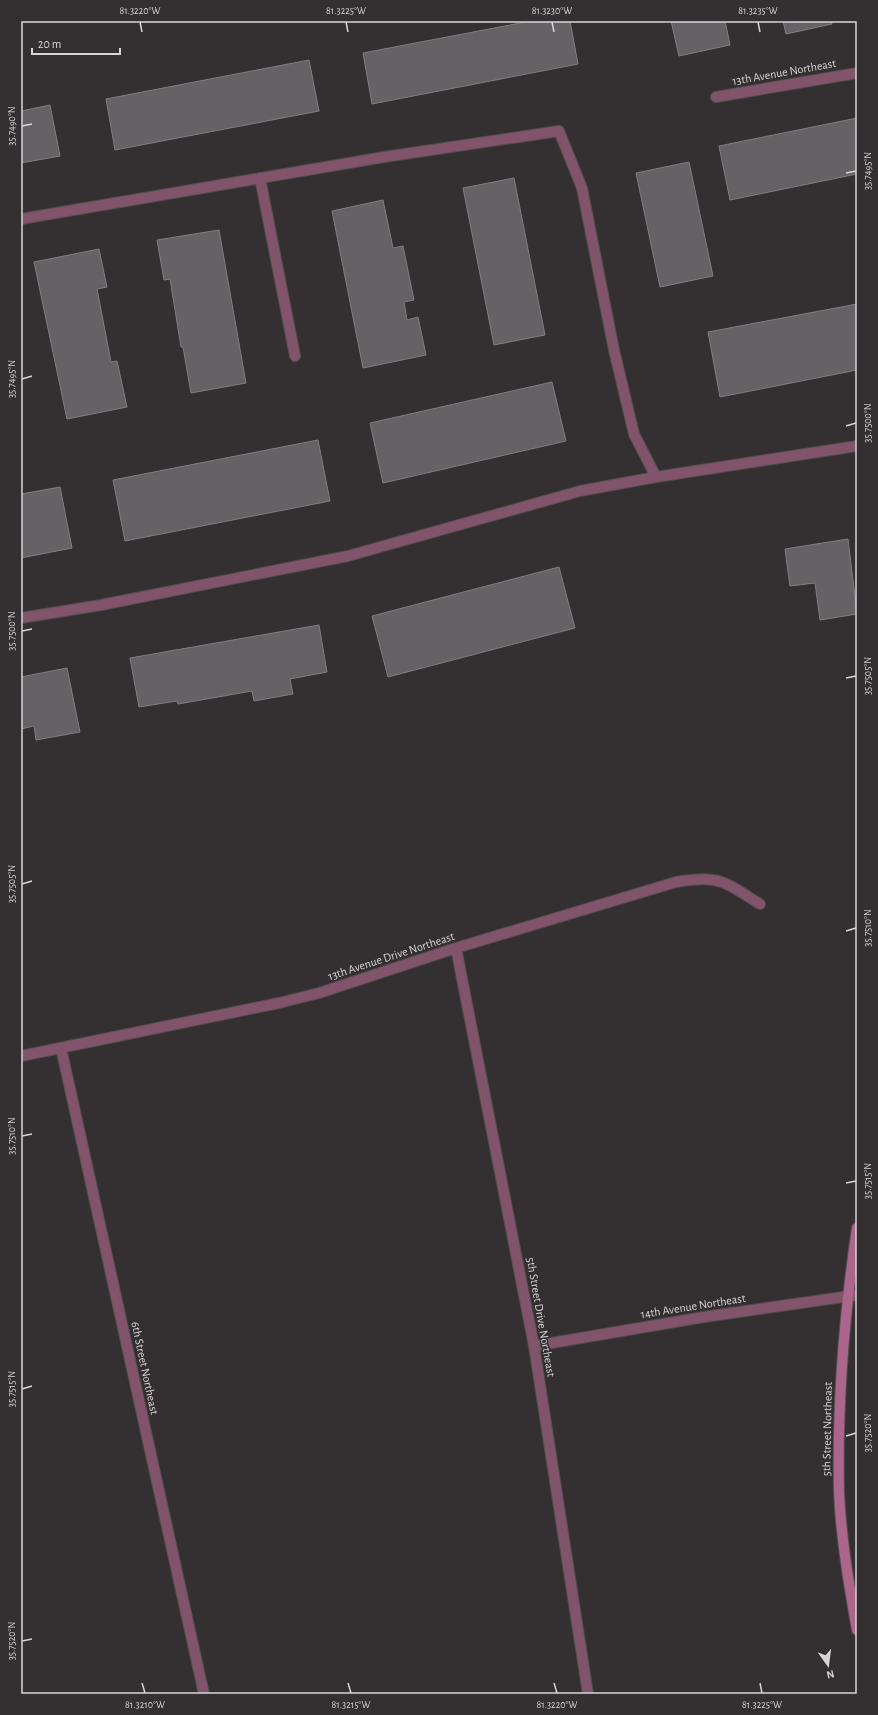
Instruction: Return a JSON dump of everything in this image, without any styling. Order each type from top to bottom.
[{"type":"street","name":"13th Avenue Northeast","points":[[716,97],[857,73]]},
{"type":"street","points":[[21,219],[384,157],[559,131],[582,188],[614,350],[634,434],[656,477]]},
{"type":"street","points":[[260,178],[295,356]]},
{"type":"street","points":[[21,618],[101,605],[348,556],[580,491],[656,477],[857,446]]},
{"type":"street","name":"13th Avenue Drive Northeast","points":[[21,1056],[279,1004],[319,993],[456,948],[676,882],[714,880],[734,888],[760,904]]},
{"type":"street","name":"5th Street Drive Northeast","points":[[456,948],[534,1346],[588,1694]]},
{"type":"street","name":"6th Street Northeast","points":[[61,1048],[204,1694]]},
{"type":"street","name":"5th Street Northeast","points":[[857,1228],[852,1295],[839,1410],[839,1493],[848,1573],[857,1630]]},
{"type":"street","name":"14th Avenue Northeast","points":[[534,1346],[704,1317],[852,1295]]},
{"type":"building","points":[[531,21],[570,21],[578,64],[372,104],[363,53]]},
{"type":"building","points":[[671,21],[725,21],[730,45],[679,56]]},
{"type":"building","points":[[783,21],[831,21],[832,24],[786,34]]},
{"type":"building","points":[[309,60],[319,111],[115,150],[106,99]]},
{"type":"building","points":[[50,105],[60,156],[21,163],[21,111]]},
{"type":"building","points":[[857,118],[857,174],[730,200],[719,146]]},
{"type":"building","points":[[689,162],[713,276],[660,287],[636,173]]},
{"type":"building","points":[[514,178],[545,335],[494,345],[463,188]]},
{"type":"building","points":[[383,200],[393,248],[403,246],[414,300],[404,302],[407,320],[418,317],[426,355],[363,368],[332,211]]},
{"type":"building","points":[[219,230],[246,383],[191,393],[183,347],[181,347],[170,279],[164,280],[157,240]]},
{"type":"building","points":[[99,249],[107,287],[97,289],[111,362],[117,361],[127,407],[67,419],[34,262]]},
{"type":"building","points":[[857,304],[857,370],[720,397],[708,332]]},
{"type":"building","points":[[552,382],[566,441],[383,483],[370,423]]},
{"type":"building","points":[[318,440],[330,501],[125,541],[113,480]]},
{"type":"building","points":[[60,487],[72,548],[21,558],[21,494]]},
{"type":"building","points":[[848,539],[857,614],[820,620],[815,583],[790,586],[785,549]]},
{"type":"building","points":[[559,567],[575,628],[388,677],[372,616]]},
{"type":"building","points":[[319,625],[327,672],[290,679],[293,694],[254,701],[252,691],[178,704],[177,701],[139,707],[130,658]]},
{"type":"building","points":[[67,668],[80,732],[36,740],[34,726],[21,729],[21,677]]}]
